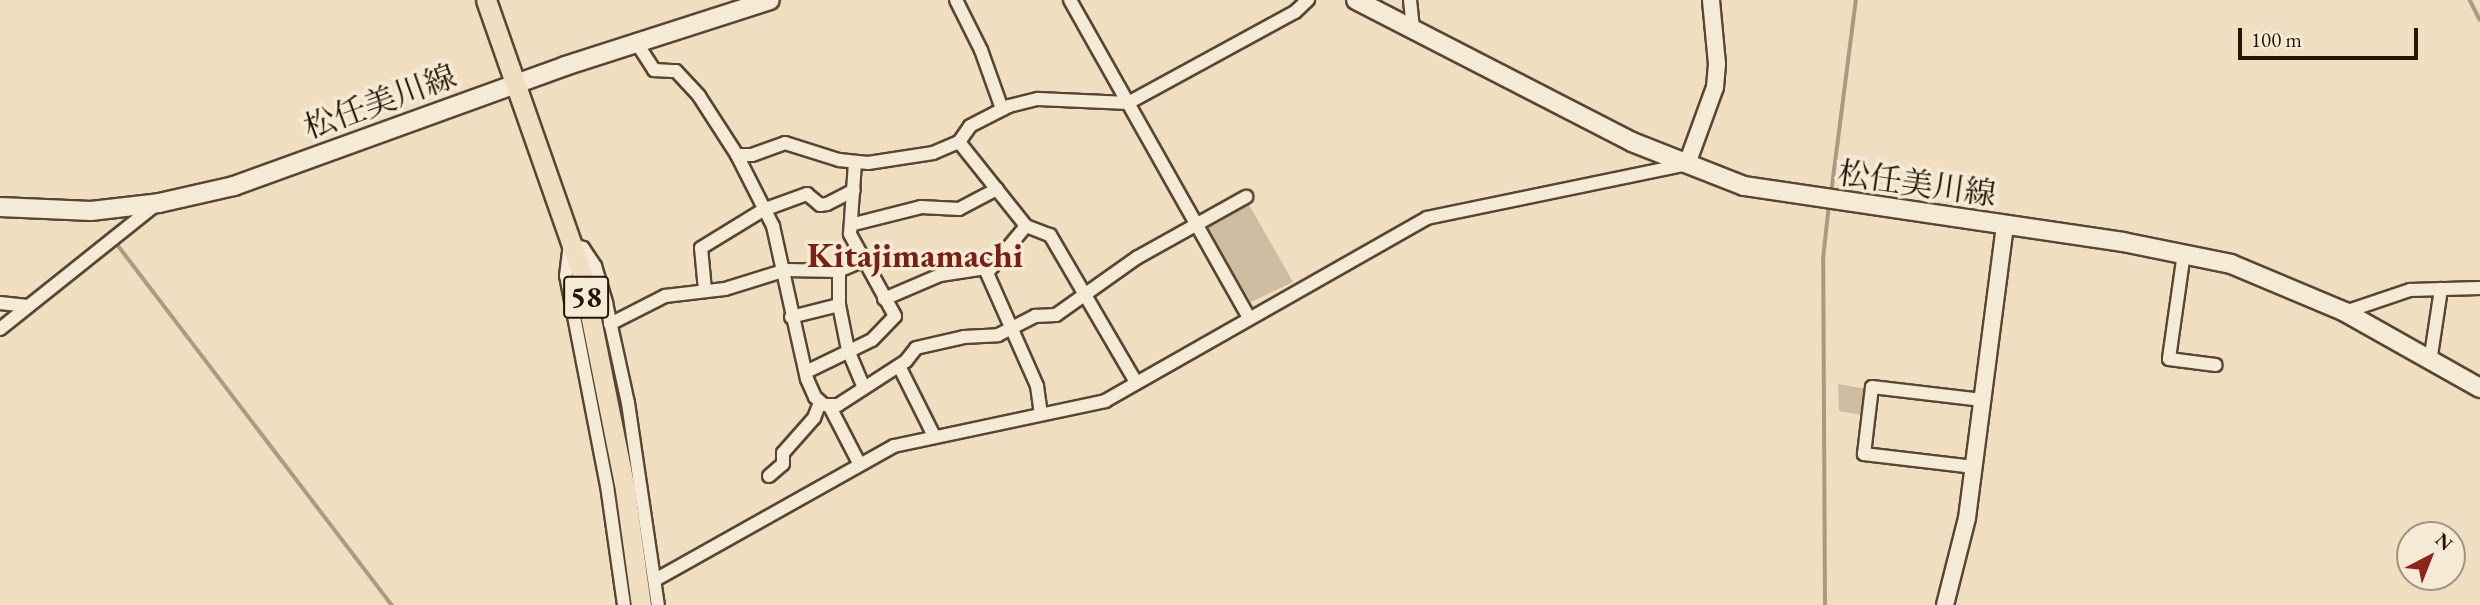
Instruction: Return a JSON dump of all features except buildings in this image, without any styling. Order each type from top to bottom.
[{"type":"main road","name":"58","points":[[486,0],[582,274],[622,477],[641,605]]},
{"type":"main road","name":"松任美川線","points":[[0,208],[90,211],[159,203],[234,186],[517,85],[770,0]]},
{"type":"main road","name":"松任美川線","points":[[1356,0],[1632,142],[1744,186],[1830,202],[2184,253],[2283,283],[2345,312],[2480,388]]},
{"type":"street","points":[[957,0],[981,50],[1002,109]]},
{"type":"street","points":[[1070,0],[1248,316]]},
{"type":"street","points":[[737,155],[752,155],[785,144],[855,163],[933,153],[959,142],[970,126],[1002,109],[1038,99],[1128,103],[1295,12],[1308,0]]},
{"type":"street","points":[[1410,0],[1413,29]]},
{"type":"street","points":[[655,580],[859,463],[894,446],[1105,401],[1248,316],[1427,218],[1687,164],[1715,87],[1717,64],[1711,0]]},
{"type":"street","points":[[638,45],[653,70],[676,71],[699,96],[737,155],[773,226],[786,270],[792,317],[806,372],[859,463]]},
{"type":"street","points":[[959,142],[1026,226],[1050,235],[1136,382]]},
{"type":"street","points":[[806,372],[872,340],[895,316],[862,261],[850,234],[854,224],[855,163]]},
{"type":"street","points":[[854,224],[921,207],[959,209],[997,189]]},
{"type":"street","points":[[705,290],[701,248],[763,210],[807,194],[820,205],[827,204],[854,190]]},
{"type":"street","points":[[825,403],[838,405],[899,366],[916,348],[964,337],[998,335],[1035,316],[1056,315],[1138,257],[1246,197]]},
{"type":"street","points":[[0,329],[159,203]]},
{"type":"street","points":[[1026,226],[987,273],[1037,386],[1041,414]]},
{"type":"street","points":[[1945,605],[1974,467],[2006,227]]},
{"type":"street","points":[[624,605],[607,486],[566,276],[570,243],[583,248],[596,266],[628,402],[659,605]]},
{"type":"street","points":[[2184,253],[2169,359],[2216,365]]},
{"type":"street","points":[[610,324],[665,296],[741,285],[786,270],[839,271],[862,261]]},
{"type":"street","points":[[884,299],[940,275],[992,267]]},
{"type":"street","points":[[839,271],[839,305],[848,350],[864,388]]},
{"type":"street","points":[[2345,312],[2410,290],[2480,288]]},
{"type":"street","points":[[2430,362],[2441,289]]},
{"type":"street","points":[[0,303],[28,306]]},
{"type":"street","points":[[792,317],[839,305]]},
{"type":"street","points":[[899,366],[934,436]]},
{"type":"street","points":[[1974,467],[1864,454],[1872,387],[1982,400]]},
{"type":"street","points":[[769,476],[783,464],[783,453],[825,403]]},
{"type":"shaded area","points":[[1248,203],[1293,282],[1251,302],[1208,231],[1208,225]]},
{"type":"shaded area","points":[[1838,384],[1866,389],[1862,415],[1839,411]]},
{"type":"waterway","points":[[1831,194],[1856,0]]},
{"type":"waterway","points":[[2470,0],[2480,20]]},
{"type":"waterway","points":[[1825,605],[1823,259],[1829,205]]},
{"type":"waterway","points":[[117,244],[392,605]]},
{"type":"district","name":"Kitajimamachi","points":[[915,255]]}]
